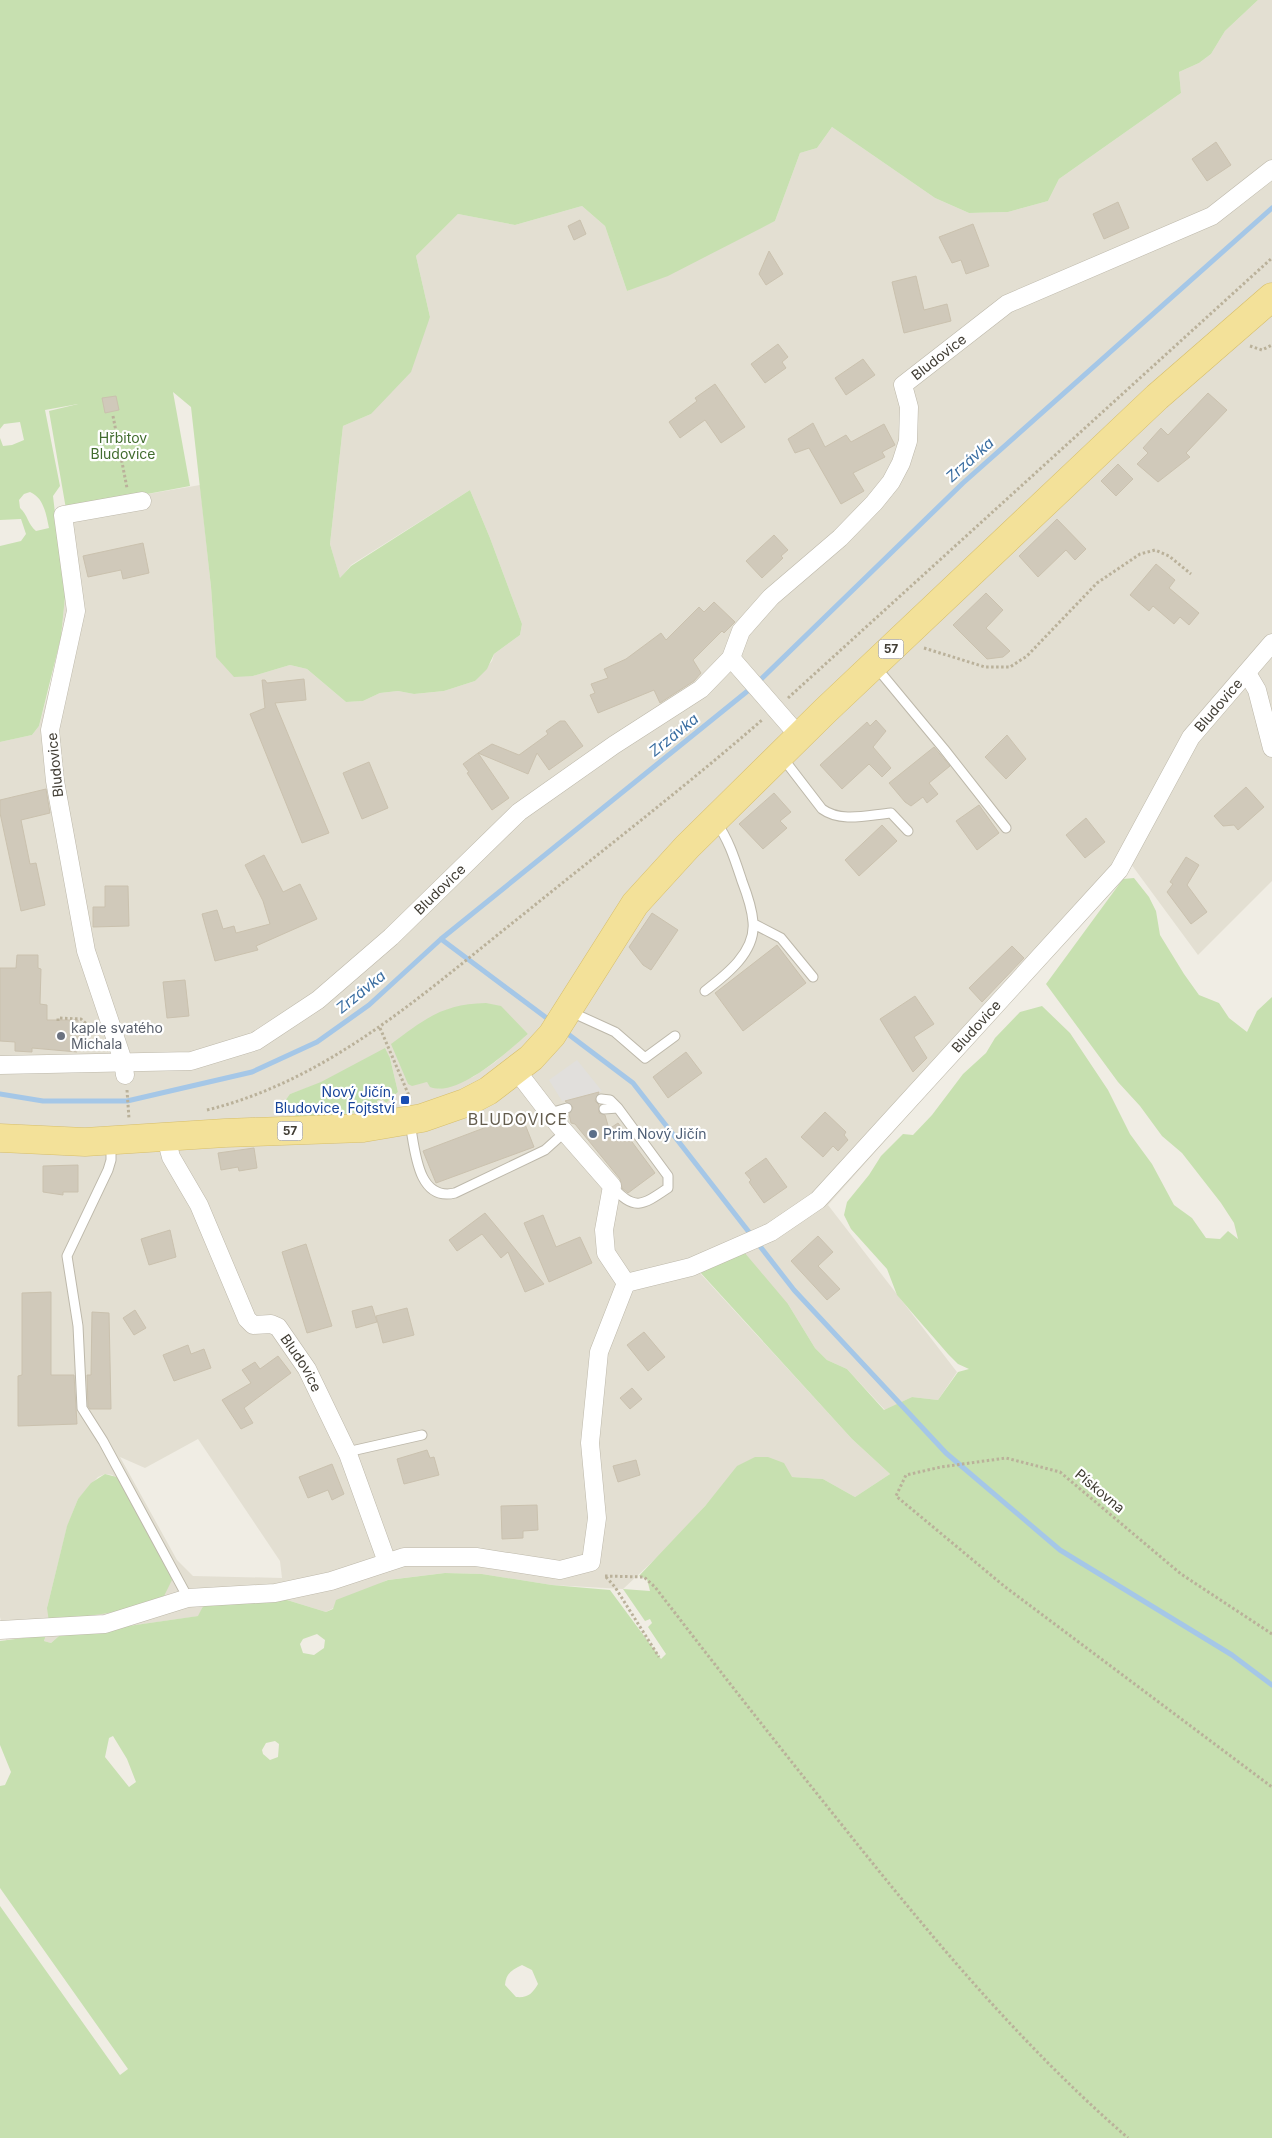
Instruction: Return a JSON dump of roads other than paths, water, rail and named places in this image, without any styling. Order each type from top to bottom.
[{"type":"main road","name":"57","points":[[0,1138],[52,1142],[111,1142],[225,1133],[338,1130],[410,1121],[465,1103],[488,1091],[539,1050],[562,1020],[635,904],[671,863],[799,736],[1157,398],[1272,297]]},
{"type":"street","name":"Bludovice","points":[[0,1065],[124,1068],[191,1061],[256,1041],[318,1000],[391,937],[519,812],[614,745],[701,689],[735,663],[741,631],[771,596],[840,538],[874,503],[891,482],[901,463],[908,441],[909,407],[903,385],[1007,304],[1212,216],[1272,169]]},
{"type":"street","name":"Bludovice","points":[[124,1068],[116,1038],[86,951],[55,781],[50,730],[76,612],[63,515],[136,502]]},
{"type":"street","name":"Bludovice","points":[[626,1283],[700,1263],[771,1232],[818,1200],[1118,870],[1191,737],[1272,643]]},
{"type":"street","points":[[735,663],[799,736]]},
{"type":"street","name":"Bludovice","points":[[1246,673],[1257,690],[1272,748]]},
{"type":"street","points":[[0,1630],[105,1624],[188,1598],[275,1593],[331,1581],[404,1557],[476,1557],[560,1570],[591,1562],[597,1518],[590,1443],[599,1352],[626,1283],[606,1254],[604,1230],[612,1186],[561,1119],[516,1070]]},
{"type":"street","name":"Bludovice","points":[[166,1138],[171,1157],[199,1205],[247,1319],[253,1325],[271,1324],[280,1330],[311,1377],[347,1452],[387,1562]]},
{"type":"lane","points":[[874,665],[944,749],[1006,828]]},
{"type":"lane","points":[[780,755],[822,809],[830,815],[844,818],[891,813],[908,831]]},
{"type":"lane","points":[[705,991],[729,972],[746,949],[752,937],[754,924],[752,911],[734,855],[728,841],[714,820]]},
{"type":"lane","points":[[754,924],[781,938],[813,977]]},
{"type":"lane","points":[[562,1020],[615,1032],[645,1058],[675,1036]]},
{"type":"lane","points":[[601,1100],[610,1100],[618,1108],[668,1176],[668,1188],[646,1202],[632,1204],[622,1198],[612,1186]]},
{"type":"lane","points":[[604,1109],[618,1108]]},
{"type":"lane","points":[[410,1121],[418,1161],[426,1183],[432,1191],[443,1194],[455,1193],[545,1150],[561,1119]]},
{"type":"lane","points":[[111,1142],[111,1160],[108,1170],[67,1256],[78,1326],[82,1408],[103,1442],[188,1598]]},
{"type":"lane","points":[[347,1452],[422,1435]]},
{"type":"waterway","name":"Zrzávka","points":[[0,1094],[43,1101],[127,1101],[252,1072],[317,1042],[369,1005],[441,939],[755,685],[963,483],[1272,208]]},
{"type":"waterway","points":[[441,939],[552,1022]]},
{"type":"waterway","points":[[564,1031],[633,1083],[794,1290],[946,1453],[1060,1550],[1232,1655],[1272,1685]]},
{"type":"place","name":"kaple svatého Michala","points":[[61,1036]]},
{"type":"place","name":"Nový Jičín, Bludovice, Fojtství","points":[[405,1100]]},
{"type":"place","name":"Prim Nový Jičín","points":[[593,1134]]},
{"type":"district","name":"BLUDOVICE","points":[[518,1119]]},
{"type":"park label","name":"Hřbitov Bludovice","points":[[123,446]]}]
